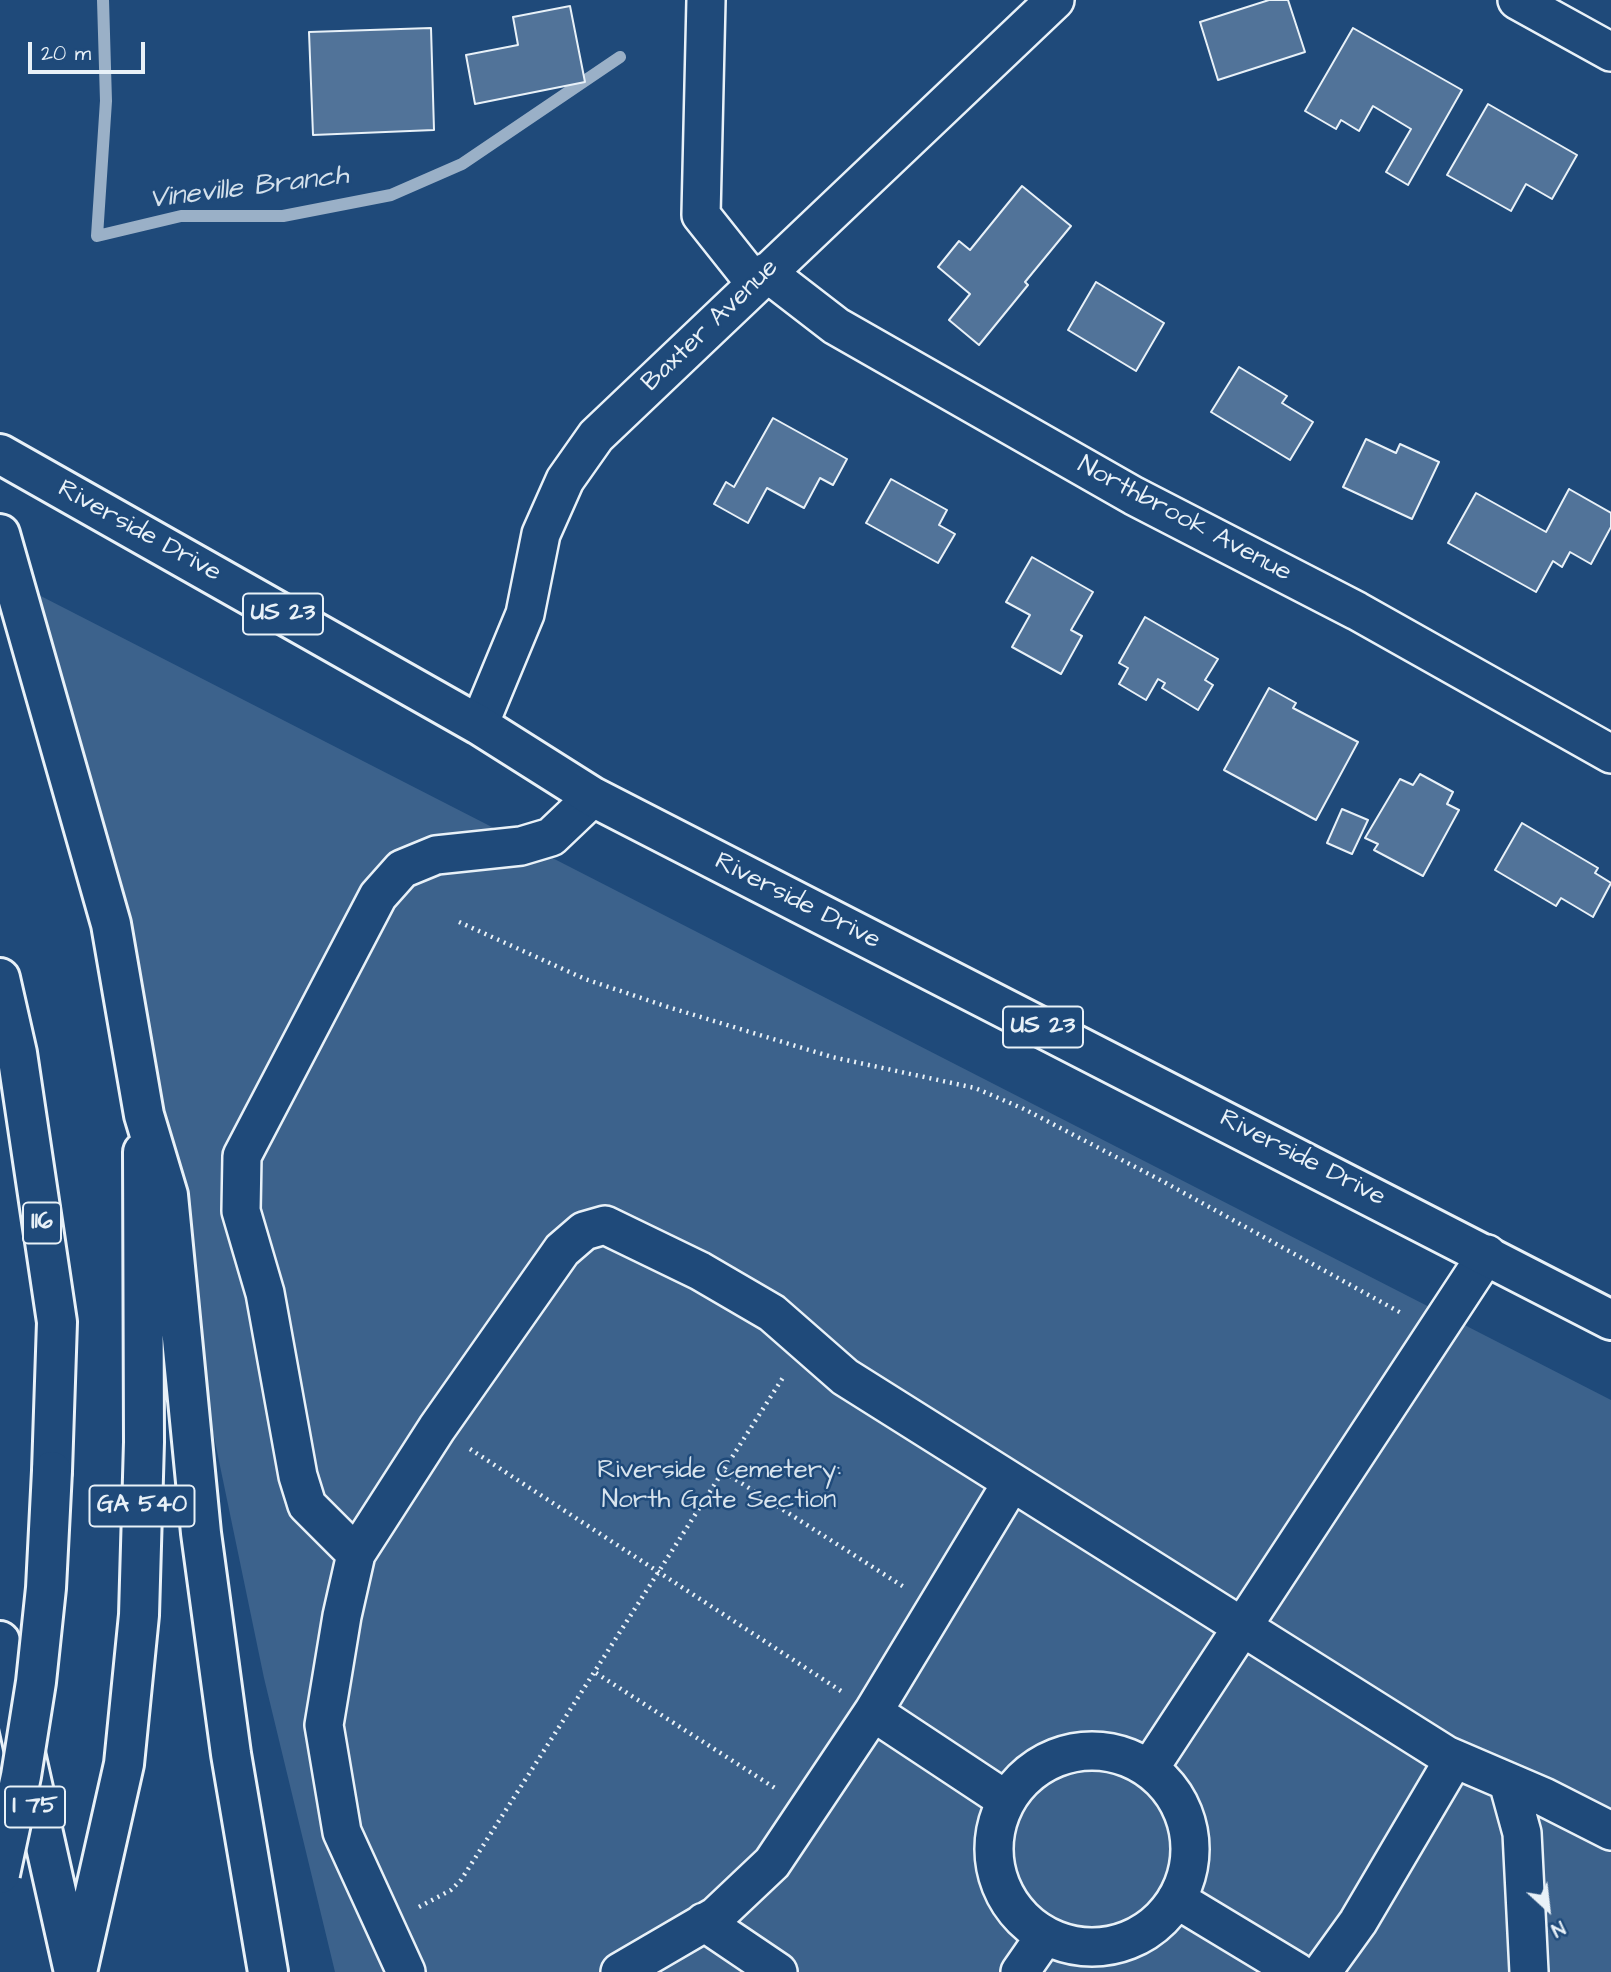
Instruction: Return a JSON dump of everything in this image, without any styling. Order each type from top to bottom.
[{"type":"main road","name":"Riverside Drive","points":[[0,454],[479,725],[593,797],[1611,1320]]},
{"type":"main road","name":"GA 540","points":[[0,534],[111,924],[144,1115],[144,1442],[139,1615],[124,1764],[97,1894],[76,1972]]},
{"type":"main road","name":"I16","points":[[0,978],[17,1053],[57,1322],[46,1588],[36,1682],[21,1776],[0,1874]]},
{"type":"main road","points":[[144,1115],[169,1195],[201,1533],[231,1754],[268,1972]]},
{"type":"main road","name":"I 75","points":[[0,1641],[76,1972]]},
{"type":"street","name":"Northbrook Avenue","points":[[706,0],[701,215],[761,278],[836,326],[1086,469],[1356,611],[1611,754]]},
{"type":"street","name":"Baxter Avenue","points":[[479,725],[525,614],[541,534],[565,480],[596,436],[1055,0]]},
{"type":"street","points":[[1517,0],[1611,52]]},
{"type":"street","points":[[356,1554],[307,1505],[298,1476],[265,1293],[241,1211],[242,1156],[378,896],[402,869],[436,855],[521,846],[551,837],[593,797]]},
{"type":"street","points":[[407,1972],[342,1832],[324,1725],[342,1616],[356,1554],[437,1428],[562,1250],[584,1231],[605,1225],[700,1271],[772,1313],[845,1377],[1454,1759],[1611,1831]]},
{"type":"street","points":[[1149,1769],[1487,1254]]},
{"type":"street","points":[[620,1972],[716,1916],[772,1863],[873,1713],[1012,1482]]},
{"type":"street","points":[[873,1713],[1006,1800]]},
{"type":"street","points":[[1087,1751],[1120,1755],[1149,1769],[1170,1789],[1184,1815],[1189,1853],[1187,1872],[1176,1899],[1157,1922],[1132,1939],[1102,1946],[1073,1945],[1045,1936],[1020,1917],[1002,1891],[993,1861],[995,1829],[1006,1800],[1027,1774],[1055,1758],[1087,1751]]},
{"type":"street","points":[[1322,1972],[1358,1922],[1454,1759]]},
{"type":"street","points":[[1508,1782],[1522,1833],[1529,1972]]},
{"type":"street","points":[[1176,1899],[1297,1972]]},
{"type":"street","points":[[704,1922],[778,1972]]},
{"type":"street","points":[[1020,1972],[1045,1936]]},
{"type":"path","points":[[459,922],[585,979],[668,1007],[832,1057],[975,1088],[1024,1109],[1164,1182],[1436,1332]]},
{"type":"path","points":[[382,1918],[416,1909],[451,1890],[461,1880],[662,1571],[805,1342]]},
{"type":"path","points":[[437,1428],[662,1571],[873,1713]]},
{"type":"path","points":[[724,1472],[937,1608]]},
{"type":"path","points":[[596,1673],[808,1809]]},
{"type":"green space","name":"Riverside Cemetery: North Gate Section","points":[[29,590],[1611,1400],[1611,1972],[335,1972],[264,1678],[124,1003]]},
{"type":"building","points":[[1269,0],[1288,0],[1305,52],[1218,80],[1200,22]]},
{"type":"building","points":[[570,6],[585,82],[475,104],[466,55],[518,45],[513,17]]},
{"type":"building","points":[[431,28],[434,130],[313,135],[309,32]]},
{"type":"building","points":[[1353,28],[1462,90],[1408,185],[1386,172],[1411,129],[1373,106],[1359,131],[1341,120],[1336,129],[1305,111]]},
{"type":"building","points":[[1488,104],[1577,155],[1552,199],[1526,184],[1511,211],[1447,175]]},
{"type":"building","points":[[1022,186],[1071,226],[1025,282],[1028,285],[979,345],[949,320],[970,294],[938,267],[959,241],[970,250]]},
{"type":"building","points":[[1096,282],[1164,323],[1136,371],[1068,330]]},
{"type":"building","points":[[1239,367],[1287,396],[1282,403],[1313,422],[1290,460],[1211,412]]},
{"type":"building","points":[[773,418],[847,459],[833,485],[820,478],[804,508],[767,488],[748,523],[714,504],[726,482],[734,487]]},
{"type":"building","points":[[1366,439],[1396,453],[1400,444],[1439,462],[1412,519],[1343,487]]},
{"type":"building","points":[[891,479],[947,510],[939,525],[955,534],[938,563],[866,523]]},
{"type":"building","points":[[1569,489],[1611,513],[1611,527],[1591,564],[1570,552],[1562,567],[1553,561],[1536,592],[1448,543],[1476,493],[1546,532]]},
{"type":"building","points":[[1032,557],[1093,592],[1071,630],[1082,636],[1061,674],[1012,647],[1030,615],[1006,602]]},
{"type":"building","points":[[1145,617],[1218,659],[1205,680],[1213,685],[1198,710],[1162,688],[1165,683],[1158,679],[1146,700],[1119,684],[1128,668],[1119,663]]},
{"type":"building","points":[[1269,688],[1296,703],[1293,708],[1358,742],[1316,820],[1224,770]]},
{"type":"building","points":[[1420,774],[1453,792],[1447,804],[1459,810],[1423,876],[1374,850],[1378,844],[1365,838],[1400,779],[1413,785]]},
{"type":"building","points":[[1342,809],[1368,820],[1352,854],[1327,843]]},
{"type":"building","points":[[1522,823],[1598,868],[1595,873],[1611,883],[1593,917],[1561,898],[1556,906],[1495,870]]},
{"type":"waterway","name":"Vineville Branch","points":[[103,0],[106,101],[97,236],[181,216],[283,216],[391,195],[462,164],[620,57]]}]
